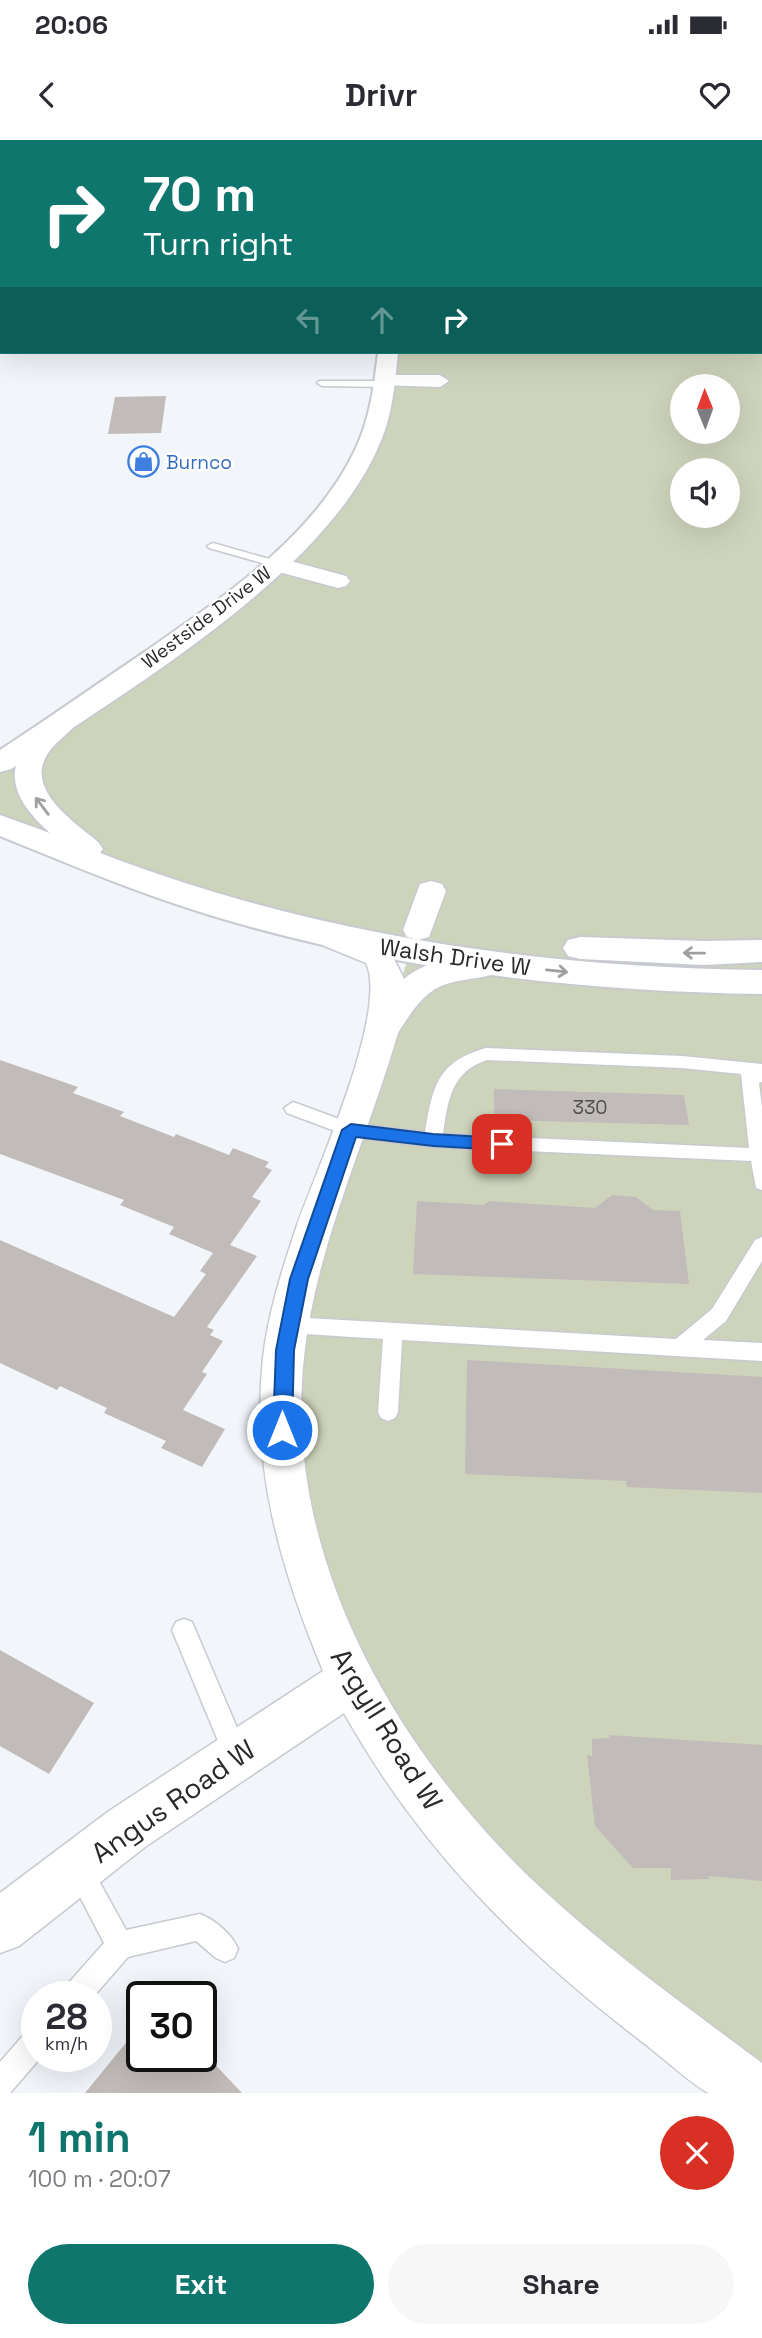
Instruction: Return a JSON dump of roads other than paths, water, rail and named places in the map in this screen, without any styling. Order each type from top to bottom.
[{"type":"main road","name":"Westside Drive W","points":[[0,763],[229,604],[309,532],[358,466],[373,438],[385,382],[388,354]]},
{"type":"main road","points":[[66,719],[37,748],[27,768],[31,792],[48,815],[110,869]]},
{"type":"main road","name":"Walsh Drive W","points":[[0,825],[110,869],[266,920],[415,954],[635,978],[762,982]]},
{"type":"main road","name":"Walsh Drive W","points":[[156,885],[418,930],[535,945],[609,950],[762,951]]},
{"type":"street","points":[[385,382],[440,382]]},
{"type":"street","points":[[276,564],[338,581]]},
{"type":"street","points":[[418,930],[431,891]]},
{"type":"street","points":[[322,934],[378,957],[385,967],[389,983],[380,1034]]},
{"type":"street","points":[[380,1034],[401,999],[427,978],[444,970],[499,963]]},
{"type":"street","name":"Argyll Road W","points":[[380,1034],[351,1130],[299,1279],[290,1325],[282,1408],[283,1474],[298,1547],[324,1622],[350,1681],[418,1791],[491,1875],[572,1951],[755,2093]]},
{"type":"street","name":"Angus Road W","points":[[0,1927],[77,1867],[350,1681]]},
{"type":"lane","points":[[322,383],[385,382]]},
{"type":"lane","points":[[213,546],[276,564]]},
{"type":"lane","points":[[433,1140],[444,1084],[453,1068],[467,1059],[486,1054],[682,1062],[758,1074],[758,1156],[762,1183]]},
{"type":"lane","points":[[293,1108],[351,1130],[433,1140],[758,1156]]},
{"type":"lane","points":[[680,1347],[719,1315],[762,1245]]},
{"type":"lane","points":[[290,1325],[762,1352]]},
{"type":"lane","points":[[388,1412],[393,1331]]},
{"type":"lane","points":[[184,1630],[237,1756]]},
{"type":"lane","points":[[77,1867],[120,1945]]},
{"type":"lane","points":[[89,1981],[120,1945],[200,1927],[225,1949]]},
{"type":"lane","points":[[0,2083],[21,2059]]},
{"type":"place","name":"Burnco","points":[[143,462]]}]
